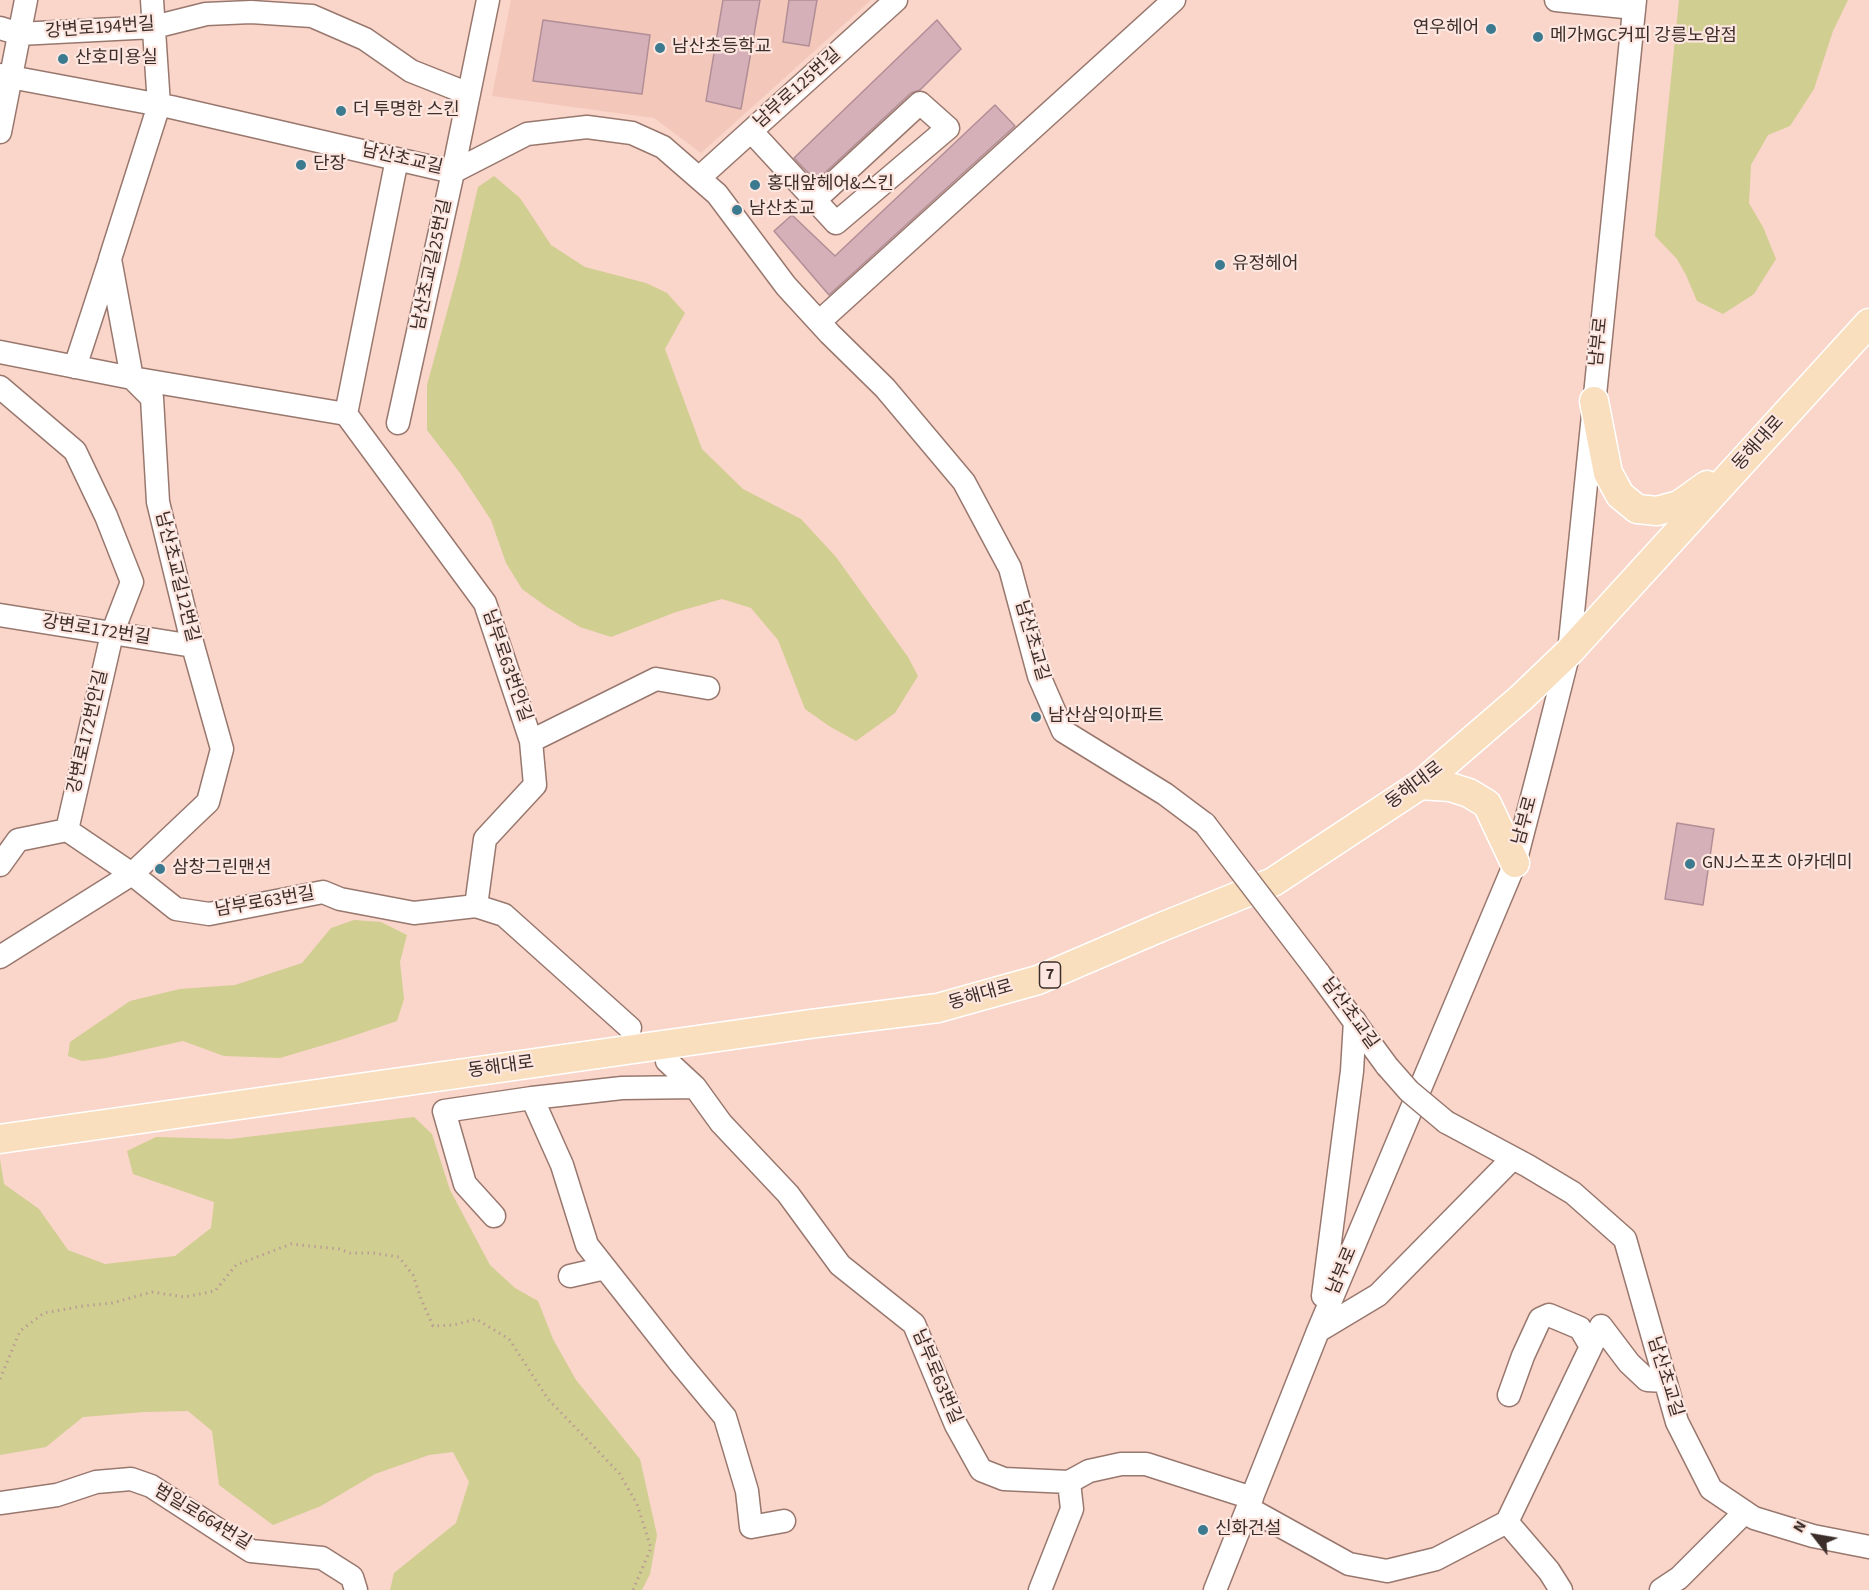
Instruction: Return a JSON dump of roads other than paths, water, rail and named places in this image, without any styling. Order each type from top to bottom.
[{"type":"main road","name":"동해대로","points":[[0,1139],[810,1024],[938,1008],[1038,980],[1273,882],[1420,785],[1521,698],[1569,652],[1869,323]]},
{"type":"main road","points":[[1594,401],[1608,473],[1620,495],[1637,509],[1657,511],[1679,505],[1752,452]]},
{"type":"main road","points":[[1420,785],[1450,787],[1469,793],[1487,804],[1515,863]]},
{"type":"street","points":[[0,132],[9,31],[26,0]]},
{"type":"street","points":[[75,367],[159,105],[152,0]]},
{"type":"street","name":"남산초교길25번길","points":[[398,423],[488,0]]},
{"type":"street","name":"남부로125번길","points":[[699,178],[896,0]]},
{"type":"street","points":[[819,322],[1174,0]]},
{"type":"street","points":[[1556,0],[1634,4]]},
{"type":"street","name":"남부로","points":[[1215,1590],[1318,1331],[1515,863],[1569,652],[1634,4]]},
{"type":"street","name":"강변로194번길","points":[[9,31],[154,27],[206,7],[312,16],[365,39],[411,71],[469,94]]},
{"type":"street","name":"남산초교길","points":[[5,76],[159,105],[453,172],[527,134],[587,127],[632,133],[663,147],[717,194],[786,286],[885,388],[964,482],[1010,568],[1040,676],[1064,731],[1165,794],[1205,824],[1387,1066],[1409,1090],[1446,1122],[1573,1193],[1625,1239],[1677,1422],[1711,1489],[1754,1518],[1813,1536],[1869,1546]]},
{"type":"street","points":[[751,131],[836,223],[948,128],[920,103],[815,200]]},
{"type":"street","points":[[0,368],[0,352],[132,378],[346,414],[397,159]]},
{"type":"street","points":[[110,259],[132,378]]},
{"type":"street","name":"남산초교길12번길","points":[[0,957],[132,874],[208,802],[222,749],[193,646],[158,502],[152,398],[132,378]]},
{"type":"street","name":"강변로172번안길","points":[[0,387],[75,451],[106,516],[132,582],[112,634],[67,830]]},
{"type":"street","name":"남부로63번안길","points":[[346,414],[485,603],[531,741],[535,785],[485,839],[476,906]]},
{"type":"street","name":"강변로172번길","points":[[0,615],[193,646]]},
{"type":"street","points":[[531,741],[656,679],[708,688]]},
{"type":"street","points":[[0,865],[18,840],[67,830]]},
{"type":"street","name":"남부로63번길","points":[[67,830],[132,874],[176,909],[209,914],[323,892],[340,899],[414,913],[476,906],[504,915],[630,1028]]},
{"type":"street","points":[[1318,1331],[1352,1071],[1354,1021]]},
{"type":"street","name":"남부로63번길","points":[[666,1061],[695,1087],[721,1123],[788,1194],[840,1265],[914,1324],[956,1425],[981,1470],[1004,1479],[1069,1482],[1089,1471],[1110,1466],[1146,1464],[1250,1503],[1349,1564],[1387,1571],[1436,1558],[1507,1522]]},
{"type":"street","points":[[494,1216],[465,1184],[444,1111],[622,1088],[695,1087]]},
{"type":"street","points":[[532,1098],[562,1165],[587,1245],[725,1417],[747,1491],[751,1527],[784,1521]]},
{"type":"street","points":[[1318,1331],[1378,1295],[1513,1158]]},
{"type":"street","points":[[570,1276],[605,1268]]},
{"type":"street","points":[[1509,1395],[1522,1356],[1540,1319],[1549,1315],[1580,1328],[1590,1345]]},
{"type":"street","points":[[1562,1590],[1549,1571],[1507,1522],[1600,1326],[1629,1363],[1647,1380],[1665,1381]]},
{"type":"street","name":"범일로664번길","points":[[0,1503],[57,1495],[96,1482],[131,1479],[151,1486],[251,1551],[322,1558],[352,1577],[356,1590]]},
{"type":"street","points":[[1040,1590],[1072,1509],[1069,1482]]},
{"type":"street","points":[[1661,1590],[1679,1578],[1745,1512]]},
{"type":"place","name":"연우헤어","points":[[1491,29]]},
{"type":"place","name":"메가MGC커피 강릉노암점","points":[[1538,37]]},
{"type":"place","name":"남산초등학교","points":[[660,48]]},
{"type":"place","name":"산호미용실","points":[[63,59]]},
{"type":"place","name":"더 투명한 스킨","points":[[341,111]]},
{"type":"place","name":"단장","points":[[301,165]]},
{"type":"place","name":"홍대앞헤어&스킨","points":[[755,185]]},
{"type":"place","name":"남산초교","points":[[737,210]]},
{"type":"place","name":"유정헤어","points":[[1220,265]]},
{"type":"place","name":"남산삼익아파트","points":[[1036,717]]},
{"type":"place","name":"GNJ스포츠 아카데미","points":[[1690,864]]},
{"type":"place","name":"삼창그린맨션","points":[[160,869]]},
{"type":"place","name":"신화건설","points":[[1203,1530]]}]
